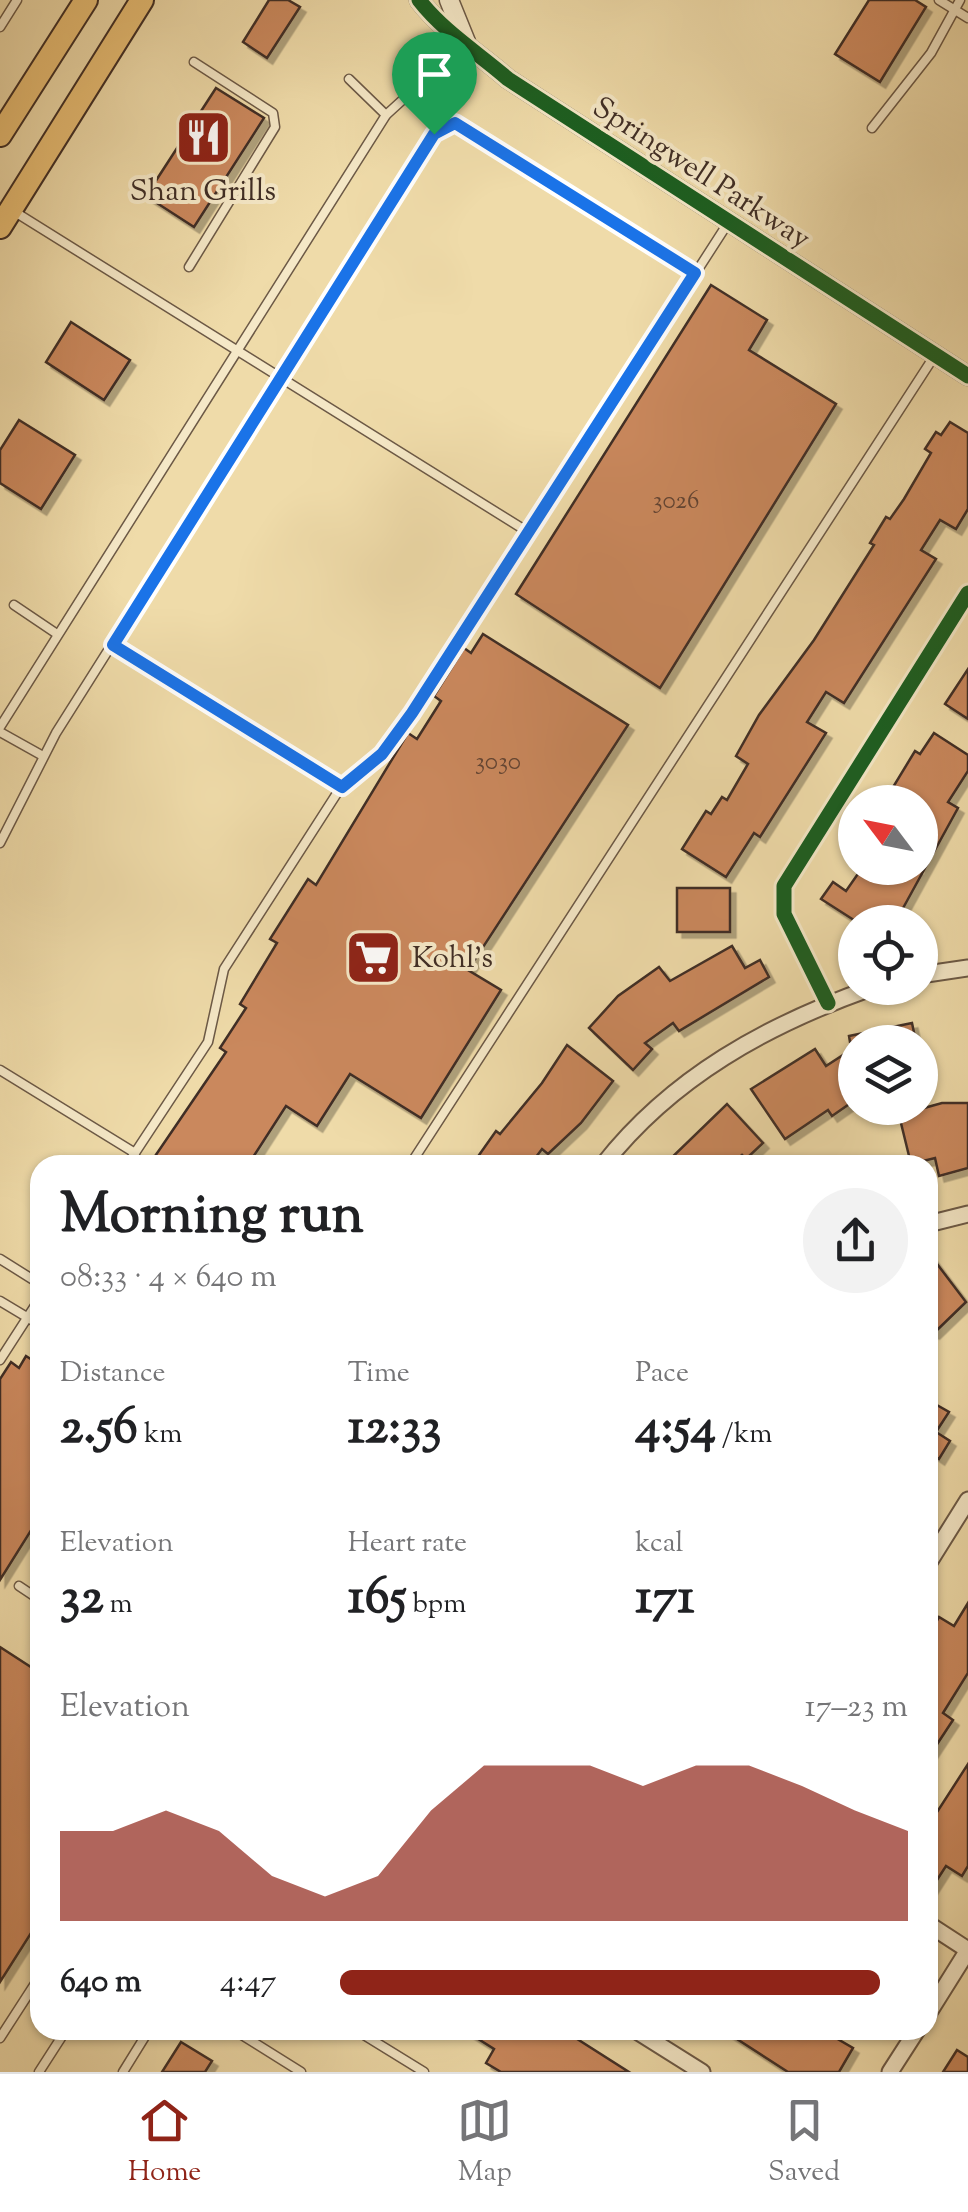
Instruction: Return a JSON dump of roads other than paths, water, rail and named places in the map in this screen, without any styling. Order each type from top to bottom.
[{"type":"main road","points":[[0,135],[86,0]]},
{"type":"main road","points":[[4,213],[142,0]]},
{"type":"street","name":"Springwell Parkway","points":[[419,0],[436,23],[466,42],[508,79],[968,376]]},
{"type":"street","name":"Springwell Parkway","points":[[449,0],[466,42]]},
{"type":"street","points":[[828,1003],[784,914],[784,886],[968,593]]},
{"type":"street","points":[[938,972],[968,968]]},
{"type":"street","points":[[612,1155],[644,1118],[696,1075],[770,1030],[838,1000]]},
{"type":"street","points":[[938,1222],[968,1214]]},
{"type":"street","points":[[938,1548],[968,1500]]},
{"type":"street","points":[[938,1930],[968,1950],[938,1998]]},
{"type":"street","points":[[651,2040],[702,2072]]},
{"type":"street","points":[[890,2072],[911,2040]]},
{"type":"lane","points":[[0,27],[17,0]]},
{"type":"lane","points":[[940,0],[968,18]]},
{"type":"lane","points":[[872,128],[932,53],[960,0]]},
{"type":"lane","points":[[43,756],[0,729],[386,115],[466,42]]},
{"type":"lane","points":[[189,266],[276,128],[273,113],[194,62]]},
{"type":"lane","points":[[349,79],[386,115]]},
{"type":"lane","points":[[0,842],[43,756],[434,134],[444,125],[455,123],[695,273]]},
{"type":"lane","points":[[4,213],[237,351],[528,532]]},
{"type":"lane","points":[[133,1155],[208,1042],[220,975],[342,787],[382,754],[729,221]]},
{"type":"lane","points":[[416,1155],[935,355]]},
{"type":"lane","points":[[14,606],[58,634]]},
{"type":"lane","points":[[113,645],[342,787]]},
{"type":"lane","points":[[0,1070],[135,1152]]},
{"type":"lane","points":[[0,1259],[30,1278]]},
{"type":"lane","points":[[0,1300],[30,1319]]},
{"type":"lane","points":[[0,1360],[30,1313]]},
{"type":"lane","points":[[19,1586],[30,1593]]},
{"type":"lane","points":[[0,2038],[30,1992]]},
{"type":"lane","points":[[39,2072],[60,2040]]},
{"type":"lane","points":[[123,2072],[144,2040]]},
{"type":"lane","points":[[250,2040],[301,2072]]},
{"type":"lane","points":[[372,2040],[424,2072]]},
{"type":"place","name":"Shan Grills","points":[[203,137]]},
{"type":"place","name":"Kohl's","points":[[373,957]]}]
